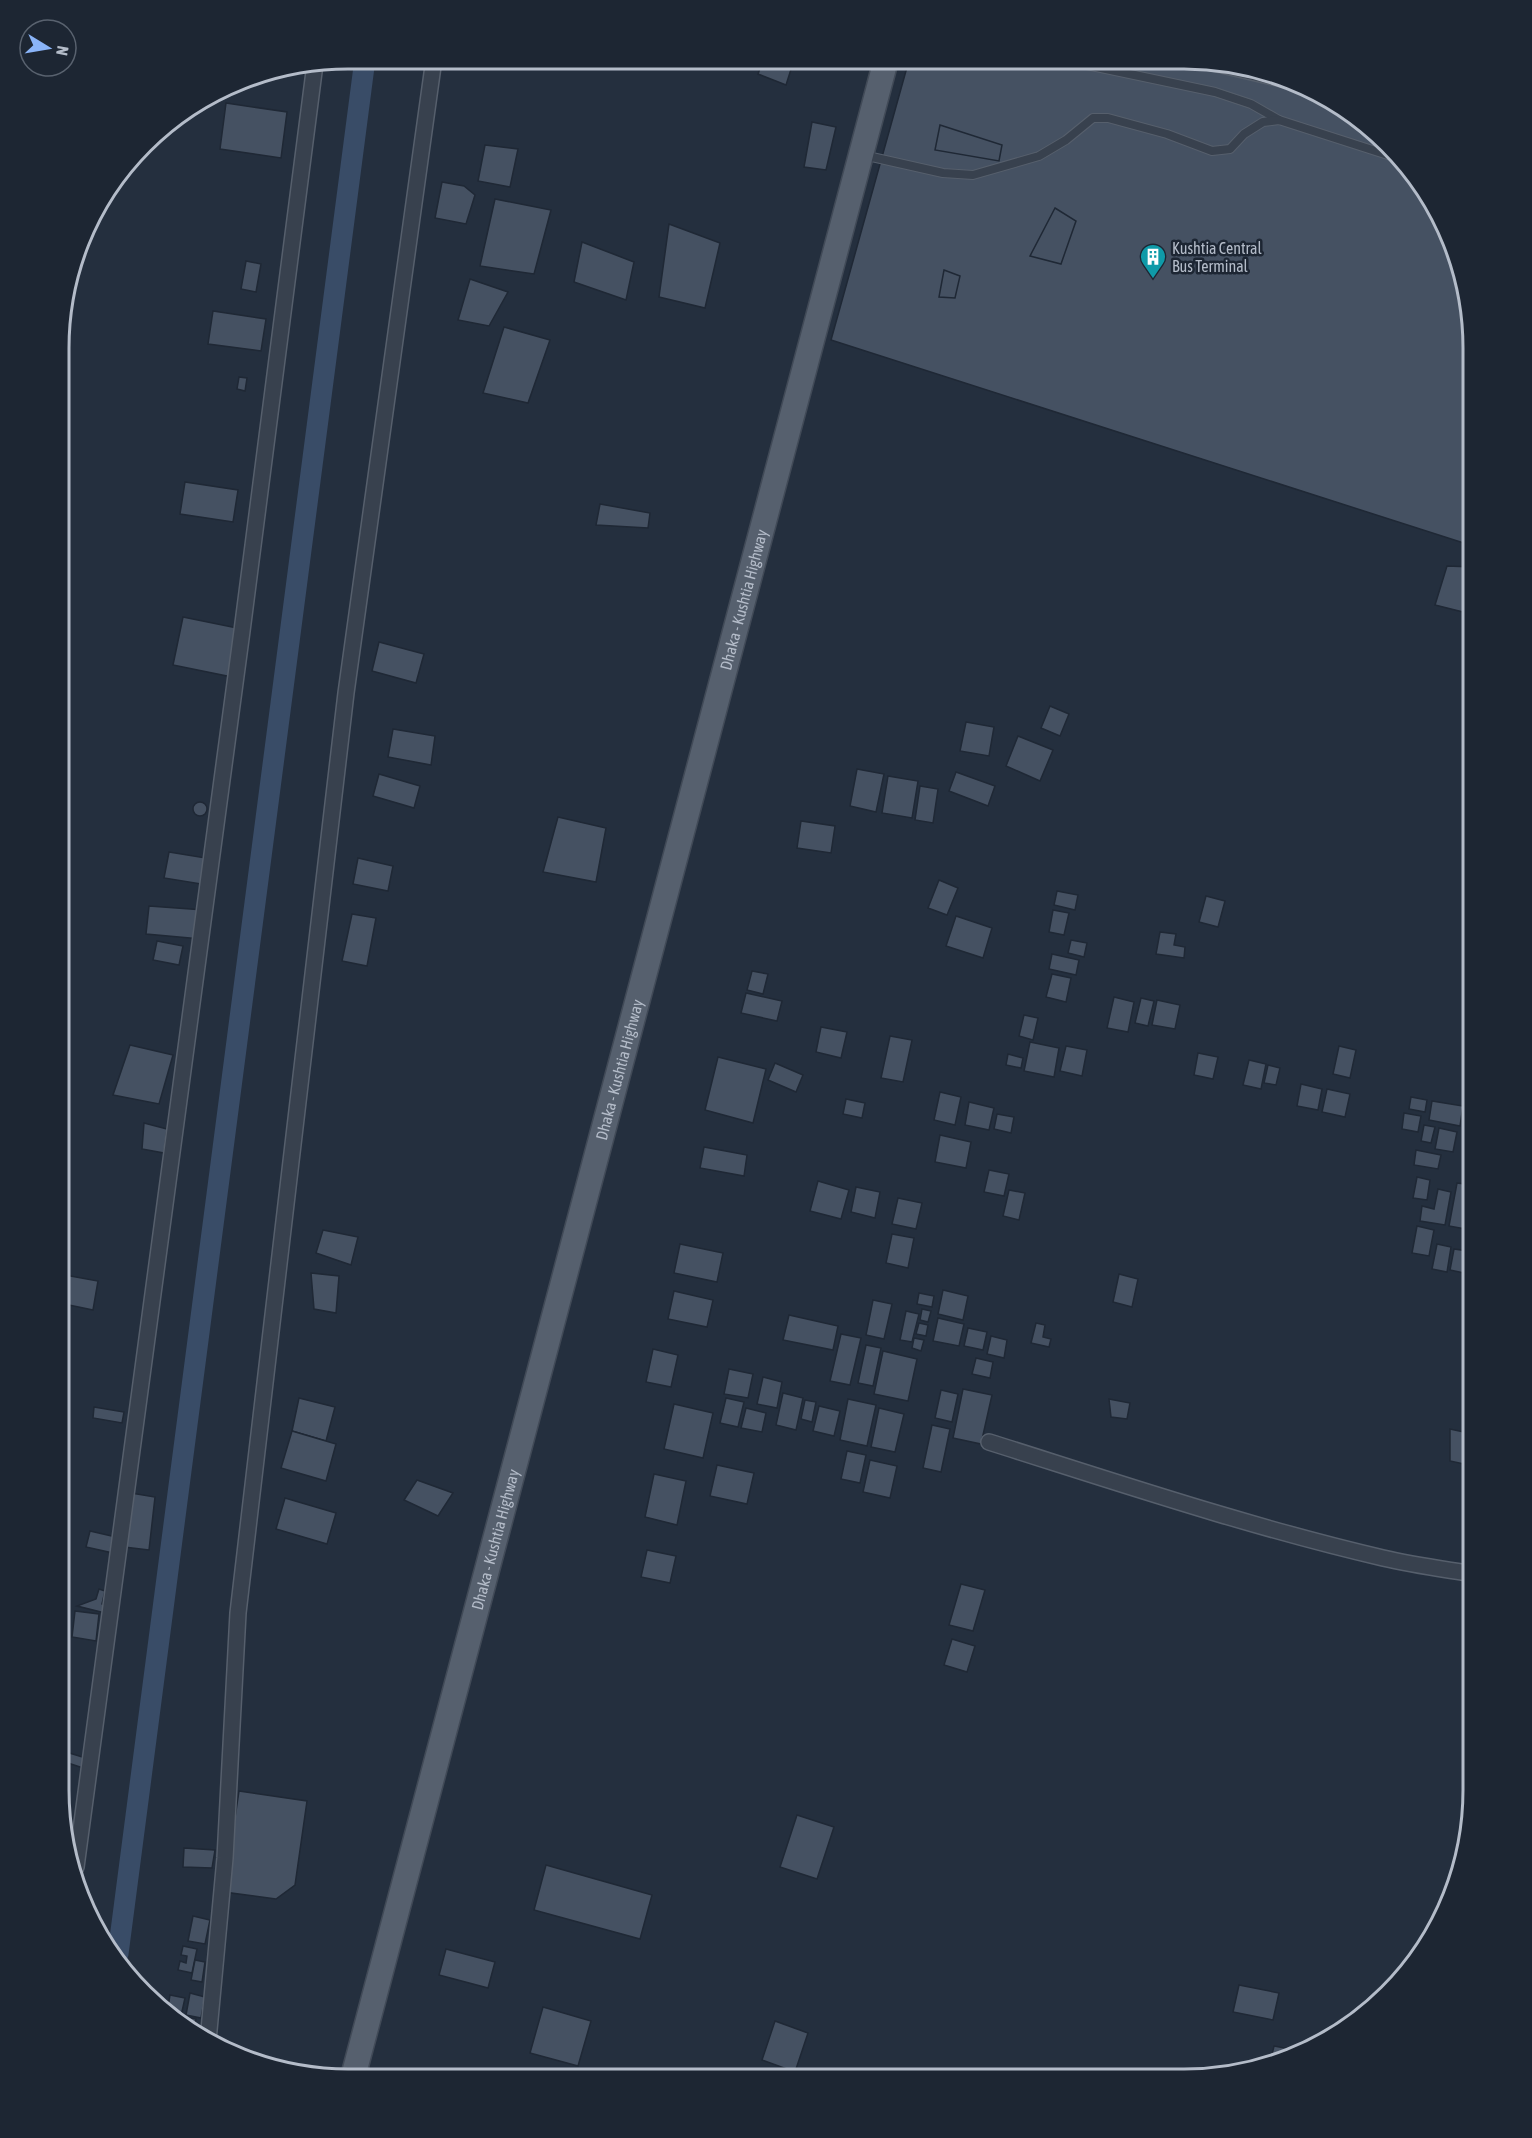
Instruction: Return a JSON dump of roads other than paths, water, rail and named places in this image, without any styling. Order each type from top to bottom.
[{"type":"main road","name":"Dhaka - Kushtia Highway","points":[[355,2069],[884,69]]},
{"type":"street","points":[[209,2032],[225,1858],[238,1613],[346,693],[433,69]]},
{"type":"street","points":[[77,1858],[242,632],[314,71]]},
{"type":"street","points":[[989,1442],[1188,1505],[1303,1538],[1385,1558],[1463,1572]]},
{"type":"lane","points":[[1106,69],[1215,92],[1251,104],[1279,120],[1384,154]]},
{"type":"lane","points":[[861,154],[943,173],[973,175],[1039,156],[1066,140],[1093,118],[1108,118],[1167,134],[1212,151],[1230,149],[1244,134],[1263,122],[1279,120]]},
{"type":"waterway","points":[[119,1949],[364,69]]},
{"type":"place","name":"Kushtia Central Bus Terminal","points":[[1153,280]]}]
